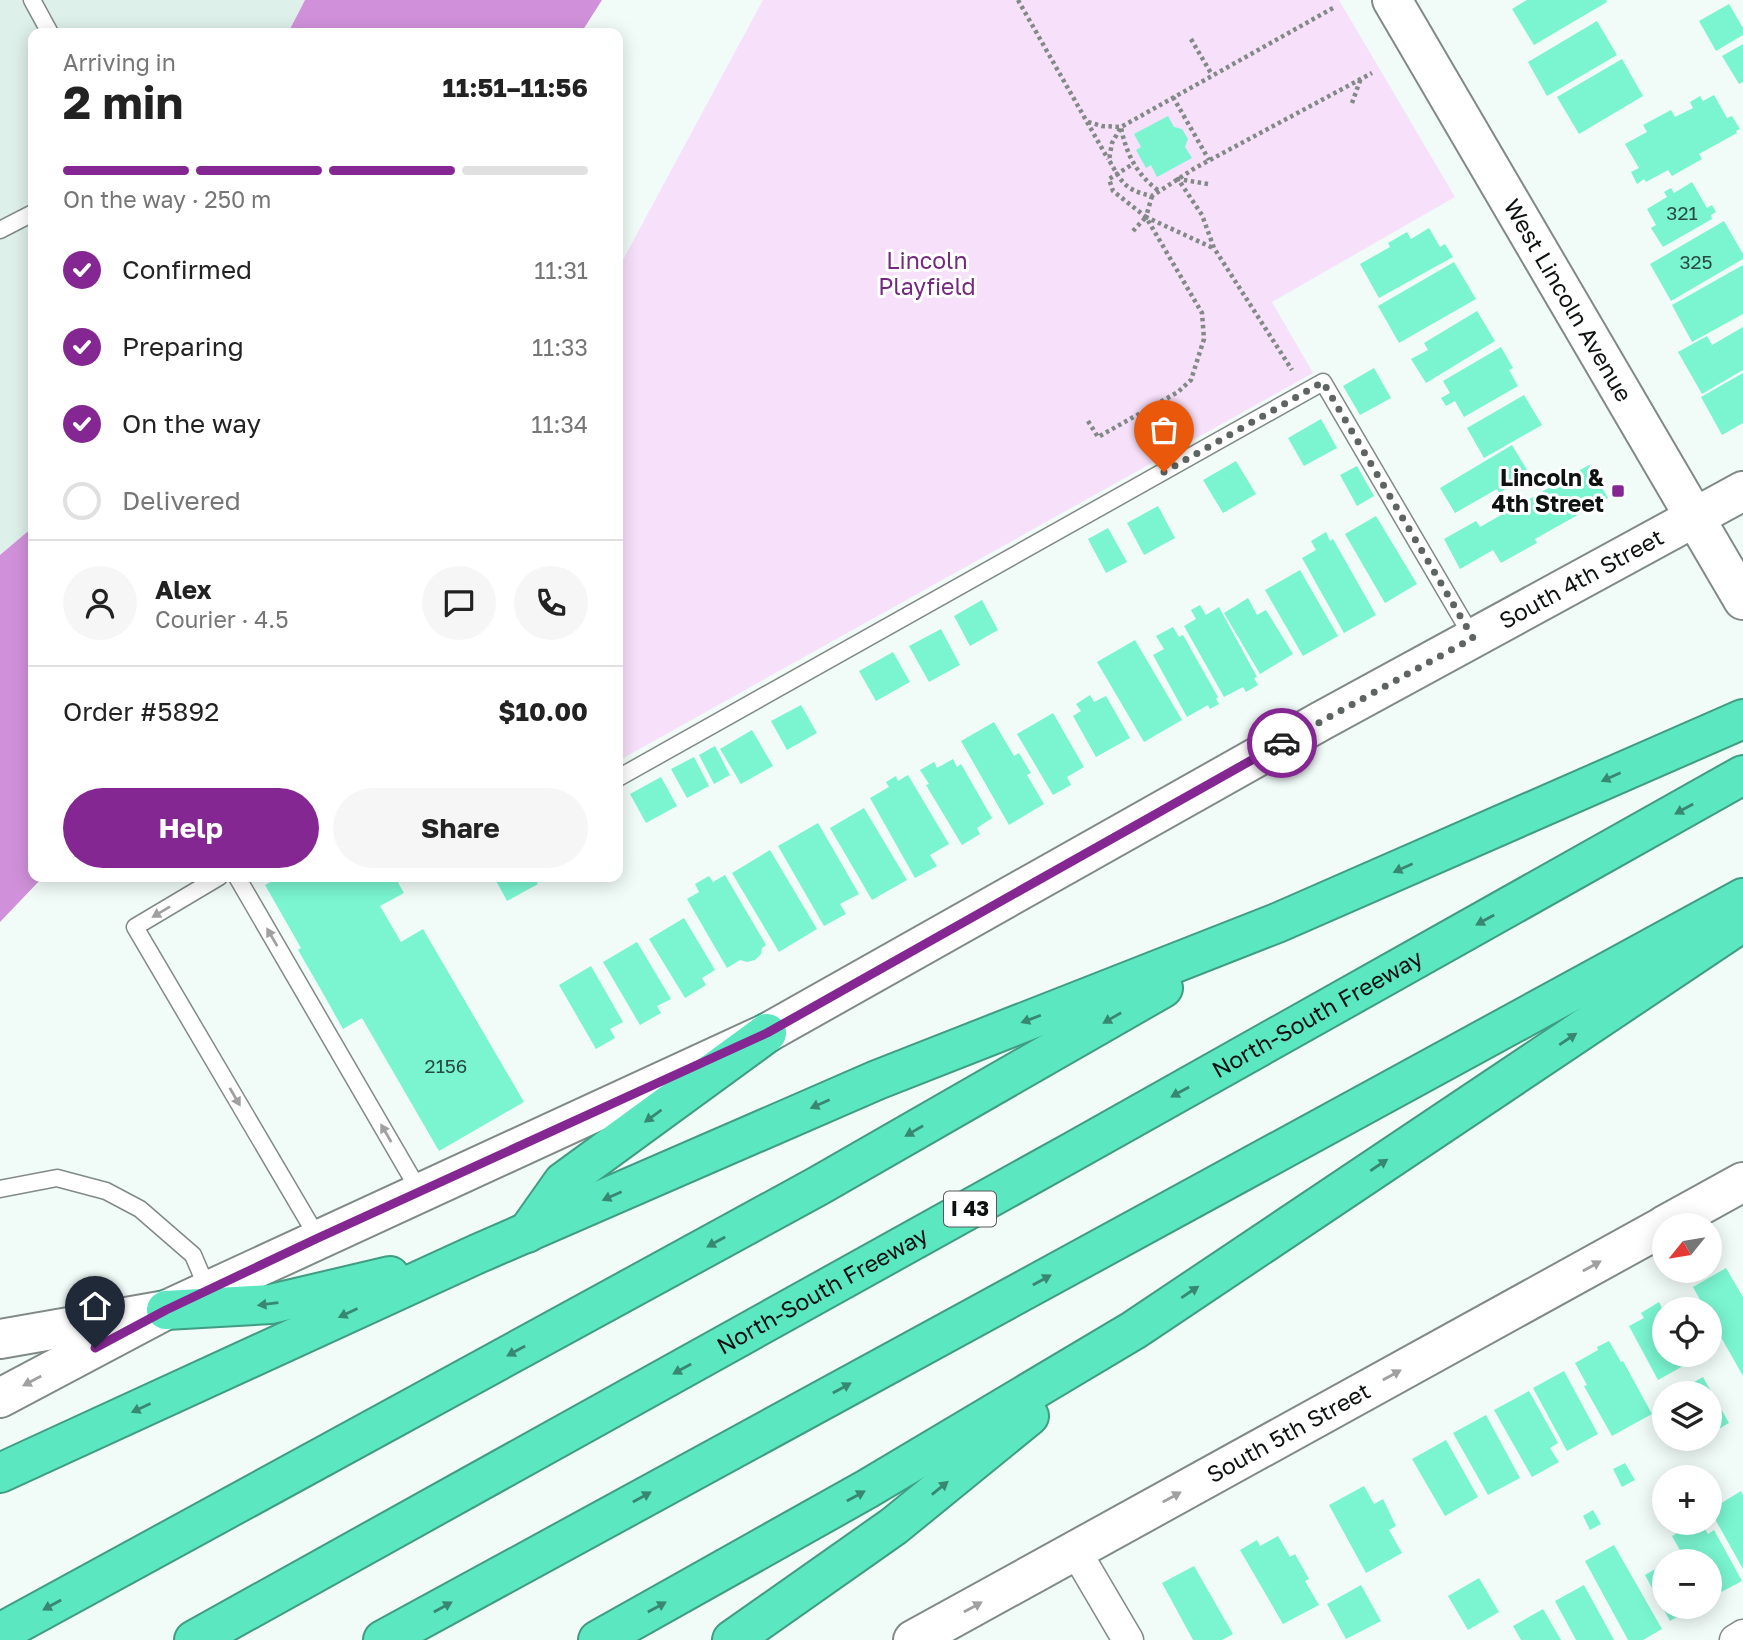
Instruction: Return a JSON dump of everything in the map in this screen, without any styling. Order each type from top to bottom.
[{"type":"highway","points":[[0,1473],[477,1254],[877,1080],[1277,923],[1743,719]]},
{"type":"highway","name":"North-South Freeway","points":[[194,1640],[1060,1159],[1743,775]]},
{"type":"highway","points":[[383,1640],[1743,898]]},
{"type":"highway","points":[[598,1640],[867,1489],[1134,1330],[1743,922]]},
{"type":"highway","points":[[0,1633],[818,1186],[1277,923]]},
{"type":"highway","points":[[527,1233],[563,1182],[767,1033]]},
{"type":"highway","points":[[166,1310],[271,1304],[477,1254]]},
{"type":"highway","points":[[732,1640],[894,1526],[1134,1330]]},
{"type":"street","name":"West Lincoln Avenue","points":[[1398,2],[1743,600]]},
{"type":"street","name":"South 4th Street","points":[[0,1398],[208,1290],[767,1033],[1473,638],[1743,491]]},
{"type":"street","name":"South 5th Street","points":[[1687,1213],[1743,1182]]},
{"type":"street","name":"South 5th Street","points":[[913,1640],[1652,1232]]},
{"type":"street","points":[[0,1339],[166,1310]]},
{"type":"street","points":[[1075,1550],[1128,1640]]},
{"type":"street","points":[[1735,1640],[1743,1635]]},
{"type":"lane","points":[[32,0],[47,28]]},
{"type":"lane","points":[[0,230],[28,216]]},
{"type":"lane","points":[[623,775],[1323,382],[1473,638]]},
{"type":"lane","points":[[211,882],[135,927],[318,1238]]},
{"type":"lane","points":[[240,882],[420,1192]]},
{"type":"lane","points":[[0,1189],[57,1178],[106,1191],[140,1209],[193,1255],[208,1290]]},
{"type":"path","points":[[1018,0],[1124,186],[1152,196]]},
{"type":"path","points":[[1109,160],[1112,143],[1121,127],[1333,8]]},
{"type":"path","points":[[1191,38],[1212,75]]},
{"type":"path","points":[[1133,232],[1146,217],[1152,196],[1159,191],[1209,160],[1372,73]]},
{"type":"path","points":[[1352,103],[1361,77]]},
{"type":"path","points":[[1173,97],[1209,160]]},
{"type":"path","points":[[1087,122],[1121,127]]},
{"type":"path","points":[[1121,127],[1124,146],[1133,164],[1144,180],[1159,191]]},
{"type":"path","points":[[1133,164],[1109,179],[1113,191],[1146,217],[1214,248]]},
{"type":"path","points":[[1178,179],[1208,184]]},
{"type":"path","points":[[1178,179],[1202,215],[1214,248],[1306,392]]},
{"type":"path","points":[[1088,421],[1098,437],[1178,392],[1191,380],[1204,339],[1202,313],[1146,217]]},
{"type":"shaded area","points":[[0,0],[305,0],[291,28],[28,28],[28,531],[0,555]]},
{"type":"shaded area","points":[[305,0],[602,0],[584,28],[291,28]]},
{"type":"shaded area","points":[[28,531],[28,882],[38,882],[0,922],[0,555]]},
{"type":"green space","name":"Lincoln Playfield","points":[[763,0],[1339,0],[1455,197],[1272,302],[1313,373],[623,758],[623,260]]},
{"type":"building","points":[[1527,0],[1607,2],[1534,45],[1512,9]]},
{"type":"building","points":[[1729,4],[1743,28],[1743,35],[1716,51],[1699,21]]},
{"type":"building","points":[[1597,21],[1617,55],[1547,96],[1528,62]]},
{"type":"building","points":[[1743,44],[1743,82],[1739,84],[1722,56]]},
{"type":"building","points":[[1622,59],[1643,96],[1579,134],[1557,97]]},
{"type":"building","points":[[1714,95],[1727,118],[1732,116],[1740,129],[1737,133],[1699,154],[1702,159],[1672,176],[1668,170],[1637,184],[1631,172],[1639,168],[1625,144],[1647,132],[1643,125],[1671,110],[1675,117],[1693,108],[1690,102],[1700,96],[1703,101]]},
{"type":"building","points":[[1168,116],[1174,127],[1182,129],[1188,139],[1185,147],[1192,158],[1157,177],[1151,165],[1146,168],[1136,150],[1141,147],[1134,134]]},
{"type":"building","points":[[1692,182],[1707,208],[1712,205],[1716,212],[1711,215],[1712,219],[1663,247],[1651,228],[1656,225],[1647,209],[1667,197],[1664,192],[1671,188],[1674,193]]},
{"type":"building","points":[[1724,221],[1743,254],[1743,259],[1671,301],[1650,264]]},
{"type":"building","points":[[1429,228],[1440,247],[1445,244],[1453,257],[1379,298],[1360,264],[1390,247],[1388,243],[1407,232],[1411,239]]},
{"type":"building","points":[[1454,262],[1476,299],[1399,343],[1378,306]]},
{"type":"building","points":[[1743,265],[1743,314],[1692,342],[1672,305]]},
{"type":"building","points":[[1477,311],[1495,341],[1426,383],[1411,359],[1428,350],[1424,343]]},
{"type":"building","points":[[1743,327],[1743,370],[1702,394],[1678,352],[1707,336],[1712,345]]},
{"type":"building","points":[[1501,347],[1513,368],[1509,370],[1518,386],[1464,417],[1455,401],[1446,406],[1441,398],[1450,393],[1443,381]]},
{"type":"building","points":[[1374,368],[1391,398],[1360,415],[1343,386]]},
{"type":"building","points":[[1743,373],[1743,423],[1722,435],[1701,397]]},
{"type":"building","points":[[1524,395],[1542,425],[1484,458],[1467,428]]},
{"type":"building","points":[[1321,419],[1337,448],[1304,466],[1288,438]]},
{"type":"building","points":[[1512,445],[1530,475],[1499,493],[1497,489],[1455,513],[1440,488]]},
{"type":"building","points":[[1236,461],[1256,494],[1223,513],[1203,480]]},
{"type":"building","points":[[1589,465],[1608,498],[1535,539],[1537,543],[1501,563],[1493,550],[1460,569],[1444,539],[1476,521],[1480,527]]},
{"type":"building","points":[[1357,466],[1374,496],[1357,506],[1340,475]]},
{"type":"building","points":[[1158,506],[1175,538],[1144,555],[1127,523]]},
{"type":"building","points":[[1376,516],[1417,584],[1385,603],[1345,534]]},
{"type":"building","points":[[1108,528],[1127,562],[1106,573],[1088,539]]},
{"type":"building","points":[[1326,532],[1330,541],[1333,539],[1376,615],[1344,633],[1302,558],[1316,550],[1311,541]]},
{"type":"building","points":[[1300,570],[1338,636],[1303,656],[1265,590]]},
{"type":"building","points":[[1248,598],[1257,615],[1266,610],[1293,654],[1260,674],[1224,613]]},
{"type":"building","points":[[982,600],[998,630],[970,646],[954,616]]},
{"type":"building","points":[[1200,605],[1206,615],[1219,607],[1257,677],[1254,678],[1258,685],[1246,692],[1243,687],[1224,697],[1184,626],[1196,619],[1191,610]]},
{"type":"building","points":[[1173,627],[1179,637],[1183,635],[1218,697],[1216,699],[1219,704],[1210,709],[1208,705],[1187,717],[1153,655],[1164,649],[1156,636]]},
{"type":"building","points":[[941,629],[960,665],[929,682],[909,646]]},
{"type":"building","points":[[1135,640],[1182,720],[1144,742],[1097,662]]},
{"type":"building","points":[[893,652],[910,682],[876,701],[859,671]]},
{"type":"building","points":[[1090,695],[1094,702],[1106,696],[1130,738],[1096,757],[1073,716],[1081,711],[1076,704]]},
{"type":"building","points":[[801,705],[817,733],[787,750],[771,721]]},
{"type":"building","points":[[1053,713],[1084,767],[1067,777],[1071,785],[1053,795],[1017,734]]},
{"type":"building","points":[[994,722],[1014,756],[1019,753],[1031,773],[1027,775],[1044,804],[1009,825],[961,741]]},
{"type":"building","points":[[752,730],[773,766],[741,784],[720,749]]},
{"type":"building","points":[[715,746],[730,775],[714,784],[699,755]]},
{"type":"building","points":[[694,757],[709,786],[687,798],[671,769]]},
{"type":"building","points":[[953,759],[957,767],[961,764],[992,818],[977,828],[980,834],[962,845],[920,770],[934,762],[937,768]]},
{"type":"building","points":[[908,775],[949,844],[930,855],[937,866],[915,878],[870,798],[889,787],[886,782],[896,776],[898,781]]},
{"type":"building","points":[[661,777],[677,806],[646,823],[630,794]]},
{"type":"building","points":[[864,808],[907,880],[872,900],[830,828]]},
{"type":"building","points":[[818,823],[859,894],[840,904],[846,914],[824,926],[778,846]]},
{"type":"building","points":[[770,850],[817,929],[779,952],[732,873]]},
{"type":"building","points":[[725,875],[766,945],[755,960],[740,960],[727,968],[687,899],[699,892],[695,884],[709,876],[713,882]]},
{"type":"building","points":[[271,882],[398,882],[404,893],[380,906],[401,942],[423,929],[524,1102],[439,1151],[362,1018],[343,1029],[265,885]]},
{"type":"building","points":[[497,882],[537,882],[538,884],[507,901]]},
{"type":"building","points":[[684,918],[715,970],[702,978],[706,985],[685,998],[649,939]]},
{"type":"building","points":[[637,942],[671,999],[657,1006],[661,1013],[640,1025],[603,962]]},
{"type":"building","points":[[591,966],[623,1022],[610,1029],[615,1038],[596,1049],[559,985]]},
{"type":"building","points":[[1726,1268],[1743,1297],[1743,1376],[1722,1339],[1722,1297],[1698,1297],[1693,1287],[1700,1283],[1722,1283],[1722,1270]]},
{"type":"building","points":[[1652,1306],[1652,1367],[1681,1367],[1658,1380],[1629,1326],[1644,1318],[1641,1313]]},
{"type":"building","points":[[1609,1341],[1652,1414],[1612,1436],[1584,1386],[1587,1385],[1575,1363],[1598,1350],[1597,1347]]},
{"type":"building","points":[[1564,1371],[1598,1434],[1567,1451],[1533,1388]]},
{"type":"building","points":[[1529,1391],[1558,1443],[1550,1448],[1559,1462],[1532,1477],[1494,1410]]},
{"type":"building","points":[[1722,1411],[1729,1423],[1722,1427]]},
{"type":"building","points":[[1486,1415],[1520,1478],[1488,1495],[1453,1433]]},
{"type":"building","points":[[1446,1440],[1478,1497],[1445,1516],[1412,1459]]},
{"type":"building","points":[[1625,1463],[1635,1480],[1622,1487],[1613,1469]]},
{"type":"building","points":[[1364,1486],[1374,1504],[1383,1499],[1396,1526],[1389,1530],[1402,1553],[1366,1573],[1329,1505]]},
{"type":"building","points":[[1741,1491],[1743,1495],[1743,1569],[1722,1531],[1722,1503]]},
{"type":"building","points":[[1593,1510],[1601,1524],[1590,1530],[1583,1516]]},
{"type":"building","points":[[1717,1535],[1742,1581],[1722,1592],[1722,1549],[1679,1549],[1672,1536]]},
{"type":"building","points":[[1278,1536],[1290,1557],[1295,1554],[1309,1579],[1305,1581],[1319,1605],[1283,1624],[1240,1550],[1257,1540],[1260,1546]]},
{"type":"building","points":[[1614,1545],[1652,1612],[1652,1619],[1656,1619],[1662,1629],[1643,1640],[1628,1640],[1585,1561]]},
{"type":"building","points":[[1194,1566],[1233,1634],[1222,1640],[1193,1640],[1162,1583]]},
{"type":"building","points":[[1652,1571],[1652,1588],[1645,1575]]},
{"type":"building","points":[[1479,1578],[1499,1612],[1468,1630],[1448,1596]]},
{"type":"building","points":[[1361,1585],[1381,1621],[1346,1639],[1327,1604]]},
{"type":"building","points":[[1584,1585],[1614,1640],[1576,1640],[1555,1601]]},
{"type":"building","points":[[1543,1609],[1561,1640],[1521,1640],[1513,1626]]},
{"type":"way so far","points":[[1164,472],[1323,382],[1473,638],[1282,743]]},
{"type":"place","name":"Lincoln & 4th Street","points":[[1618,491]]},
{"type":"route","points":[[95,1348],[166,1310],[318,1238],[767,1033],[1282,743]]}]
